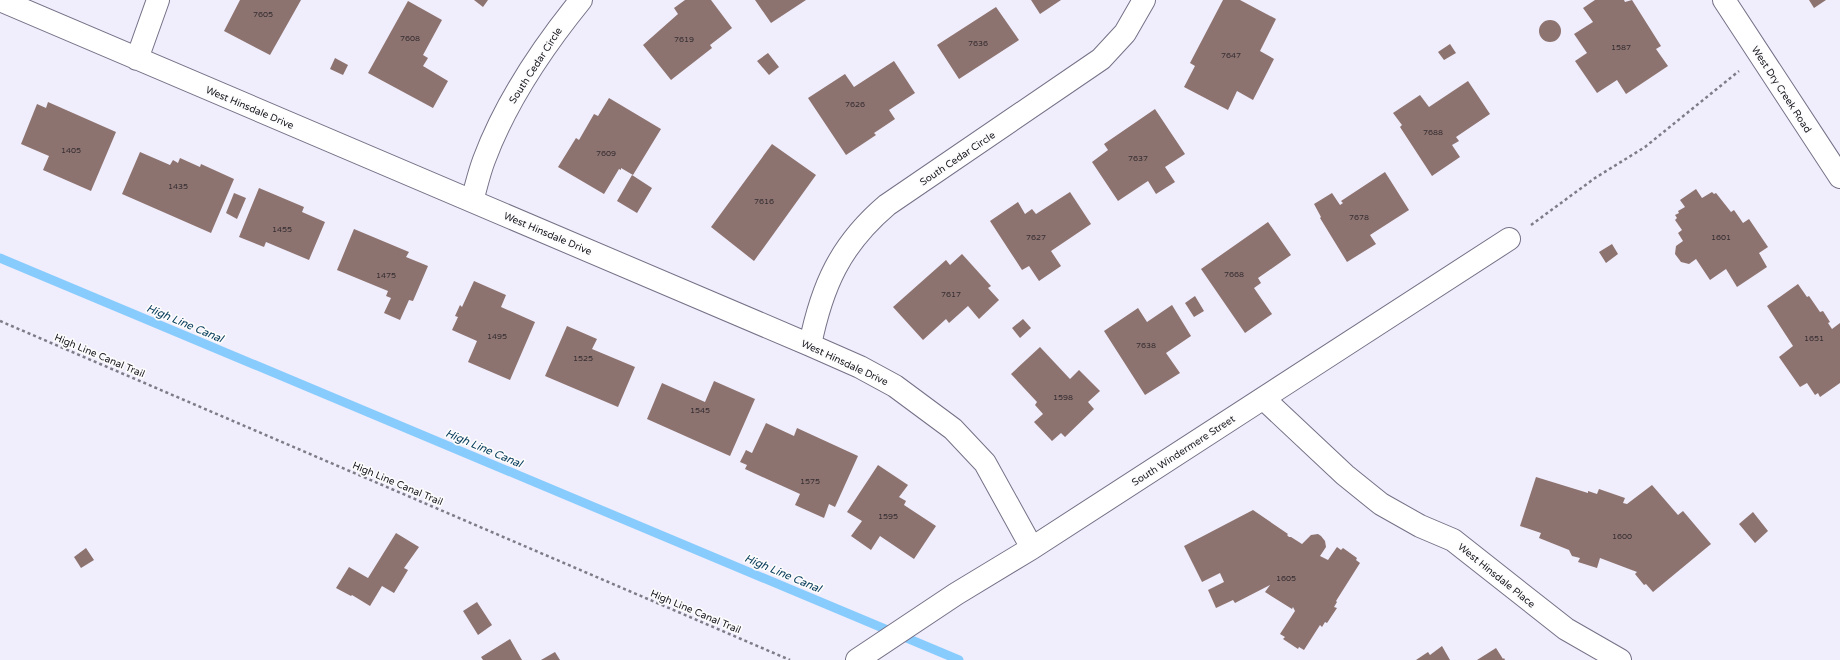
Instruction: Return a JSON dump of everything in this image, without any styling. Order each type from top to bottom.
[{"type":"street","name":"West Hinsdale Drive","points":[[0,0],[810,345],[860,367],[896,386],[953,429],[985,463],[1032,548]]},
{"type":"street","points":[[137,59],[158,0]]},
{"type":"street","name":"South Cedar Circle","points":[[472,201],[484,160],[505,113],[526,76],[562,23],[581,0]]},
{"type":"street","name":"South Cedar Circle","points":[[810,345],[816,312],[832,272],[852,240],[873,217],[887,205],[1101,59],[1125,33],[1144,0]]},
{"type":"street","name":"West Dry Creek Road","points":[[1724,0],[1840,177]]},
{"type":"street","name":"South Windermere Street","points":[[857,660],[956,594],[1032,548],[1509,240]]},
{"type":"street","name":"West Hinsdale Place","points":[[1264,399],[1345,475],[1381,504],[1420,526],[1453,540],[1566,629],[1620,660]]},
{"type":"path","points":[[1509,240],[1595,178],[1645,147],[1739,71],[1761,56]]},
{"type":"path","name":"High Line Canal Trail","points":[[0,321],[790,660]]},
{"type":"building","points":[[240,0],[301,0],[270,55],[224,31]]},
{"type":"building","points":[[474,0],[488,0],[483,7]]},
{"type":"building","points":[[685,0],[711,0],[732,28],[710,45],[712,48],[671,80],[643,45],[678,14],[674,8]]},
{"type":"building","points":[[755,0],[806,0],[771,23]]},
{"type":"building","points":[[1031,0],[1061,0],[1040,14]]},
{"type":"building","points":[[1223,0],[1240,0],[1276,19],[1260,51],[1274,59],[1253,100],[1237,91],[1228,110],[1184,87],[1195,66],[1190,63]]},
{"type":"building","points":[[1595,0],[1624,0],[1625,2],[1632,0],[1661,46],[1656,49],[1668,66],[1626,94],[1617,80],[1597,93],[1575,61],[1587,53],[1574,34],[1593,22],[1583,8]]},
{"type":"building","points":[[1809,0],[1826,0],[1814,8]]},
{"type":"building","points":[[408,1],[442,20],[423,55],[428,58],[423,66],[448,81],[433,108],[368,73]]},
{"type":"building","points":[[996,7],[1019,40],[959,79],[937,45]]},
{"type":"building","points":[[1546,20],[1554,20],[1561,27],[1561,35],[1554,42],[1546,42],[1539,35],[1539,27]]},
{"type":"building","points":[[1450,44],[1456,53],[1444,60],[1438,52]]},
{"type":"building","points":[[768,53],[779,67],[769,75],[757,61]]},
{"type":"building","points":[[335,58],[348,65],[343,75],[330,69]]},
{"type":"building","points":[[894,61],[915,93],[889,110],[895,119],[874,133],[876,135],[846,155],[808,98],[845,74],[854,87]]},
{"type":"building","points":[[1468,81],[1490,114],[1456,137],[1459,141],[1452,145],[1460,157],[1432,176],[1400,127],[1402,125],[1393,113],[1420,95],[1429,107]]},
{"type":"building","points":[[609,98],[661,129],[633,175],[621,168],[621,170],[619,169],[604,194],[558,167],[576,138],[579,140],[594,114],[598,116]]},
{"type":"building","points":[[48,102],[116,132],[91,191],[43,170],[49,156],[21,144],[37,104],[46,108]]},
{"type":"building","points":[[1155,109],[1185,154],[1165,167],[1175,182],[1156,194],[1148,181],[1118,201],[1092,162],[1108,150],[1104,144]]},
{"type":"building","points":[[772,144],[816,175],[754,261],[711,227]]},
{"type":"building","points":[[140,152],[170,165],[173,160],[178,163],[180,158],[200,167],[201,164],[234,179],[211,233],[122,194]]},
{"type":"building","points":[[1385,172],[1409,210],[1370,235],[1376,244],[1347,262],[1320,218],[1321,217],[1314,204],[1332,193],[1340,205],[1343,203],[1341,201]]},
{"type":"building","points":[[632,175],[652,188],[637,213],[617,201]]},
{"type":"building","points":[[259,188],[304,207],[302,212],[325,222],[309,260],[266,242],[264,247],[239,237]]},
{"type":"building","points":[[1696,189],[1702,198],[1712,192],[1714,194],[1716,193],[1731,212],[1734,210],[1743,223],[1749,219],[1768,247],[1759,253],[1767,267],[1737,287],[1726,269],[1710,280],[1696,259],[1689,264],[1681,262],[1675,254],[1676,246],[1683,241],[1678,233],[1682,230],[1675,220],[1677,218],[1675,215],[1679,213],[1678,211],[1685,207],[1680,200]]},
{"type":"building","points":[[1070,192],[1091,224],[1051,251],[1061,266],[1039,281],[1029,266],[1022,270],[990,221],[1018,202],[1025,214],[1032,209],[1036,214]]},
{"type":"building","points":[[234,193],[246,198],[237,219],[226,213]]},
{"type":"building","points":[[1268,222],[1291,255],[1258,278],[1261,283],[1254,288],[1272,314],[1245,333],[1201,269]]},
{"type":"building","points":[[354,229],[409,252],[406,257],[428,266],[413,301],[409,300],[400,320],[384,313],[391,298],[386,296],[388,291],[337,270]]},
{"type":"building","points":[[1612,244],[1618,254],[1606,263],[1599,252]]},
{"type":"building","points":[[962,254],[991,286],[988,288],[999,300],[979,319],[968,306],[949,323],[946,319],[923,340],[893,307],[946,260],[950,265]]},
{"type":"building","points":[[474,281],[506,295],[501,307],[535,322],[510,380],[468,362],[477,341],[452,330],[458,317],[455,316],[460,305],[462,307]]},
{"type":"building","points":[[1798,284],[1807,297],[1809,296],[1820,312],[1823,311],[1830,322],[1828,323],[1832,329],[1840,323],[1840,383],[1820,397],[1818,393],[1815,395],[1807,383],[1800,387],[1779,357],[1793,346],[1767,306]]},
{"type":"building","points":[[1195,296],[1204,311],[1194,317],[1185,303]]},
{"type":"building","points":[[1172,305],[1191,336],[1166,353],[1180,373],[1145,395],[1104,331],[1138,308],[1147,322]]},
{"type":"building","points":[[1023,319],[1031,328],[1020,338],[1012,328]]},
{"type":"building","points":[[567,326],[597,339],[592,349],[635,367],[618,407],[545,376]]},
{"type":"building","points":[[1040,347],[1070,379],[1079,370],[1100,391],[1088,402],[1094,409],[1065,437],[1061,433],[1052,441],[1034,422],[1043,414],[1035,405],[1037,402],[1011,374]]},
{"type":"building","points":[[714,381],[755,399],[730,456],[647,419],[662,383],[705,402]]},
{"type":"building","points":[[766,423],[794,436],[797,428],[858,456],[835,507],[829,504],[824,518],[795,505],[800,494],[745,469],[747,465],[740,462],[746,450],[752,453]]},
{"type":"building","points":[[878,465],[908,485],[899,497],[906,501],[904,505],[936,526],[914,559],[880,536],[871,550],[851,536],[862,521],[847,512]]},
{"type":"building","points":[[1536,477],[1588,493],[1588,491],[1597,494],[1599,489],[1625,498],[1623,503],[1627,504],[1652,485],[1678,515],[1683,511],[1711,544],[1653,592],[1646,584],[1644,585],[1635,574],[1637,572],[1600,558],[1597,568],[1578,562],[1580,558],[1572,556],[1569,550],[1539,538],[1541,533],[1520,526]]},
{"type":"building","points":[[1253,510],[1288,534],[1287,535],[1289,537],[1302,544],[1311,535],[1318,534],[1321,536],[1325,541],[1326,547],[1320,556],[1328,560],[1337,547],[1341,550],[1343,548],[1357,558],[1356,560],[1360,563],[1336,601],[1337,602],[1334,607],[1337,608],[1327,623],[1325,622],[1322,627],[1320,625],[1304,650],[1299,647],[1298,649],[1283,639],[1285,637],[1280,634],[1295,611],[1293,607],[1292,609],[1265,592],[1270,585],[1235,603],[1233,600],[1216,608],[1208,590],[1224,582],[1220,573],[1202,582],[1184,546]]},
{"type":"building","points":[[1753,512],[1768,531],[1755,543],[1739,524]]},
{"type":"building","points":[[396,533],[419,547],[404,568],[408,570],[394,593],[382,586],[370,606],[352,595],[351,596],[336,588],[349,567],[368,578]]},
{"type":"building","points":[[86,548],[94,560],[81,568],[74,557]]},
{"type":"building","points":[[477,602],[492,625],[478,635],[463,611]]},
{"type":"building","points":[[510,639],[522,660],[483,660],[481,657]]},
{"type":"building","points":[[1442,646],[1450,660],[1416,660],[1428,652],[1430,655]]},
{"type":"building","points":[[1496,648],[1505,660],[1477,660]]},
{"type":"building","points":[[555,652],[560,660],[541,660]]},
{"type":"waterway","name":"High Line Canal","points":[[0,258],[959,660]]}]
